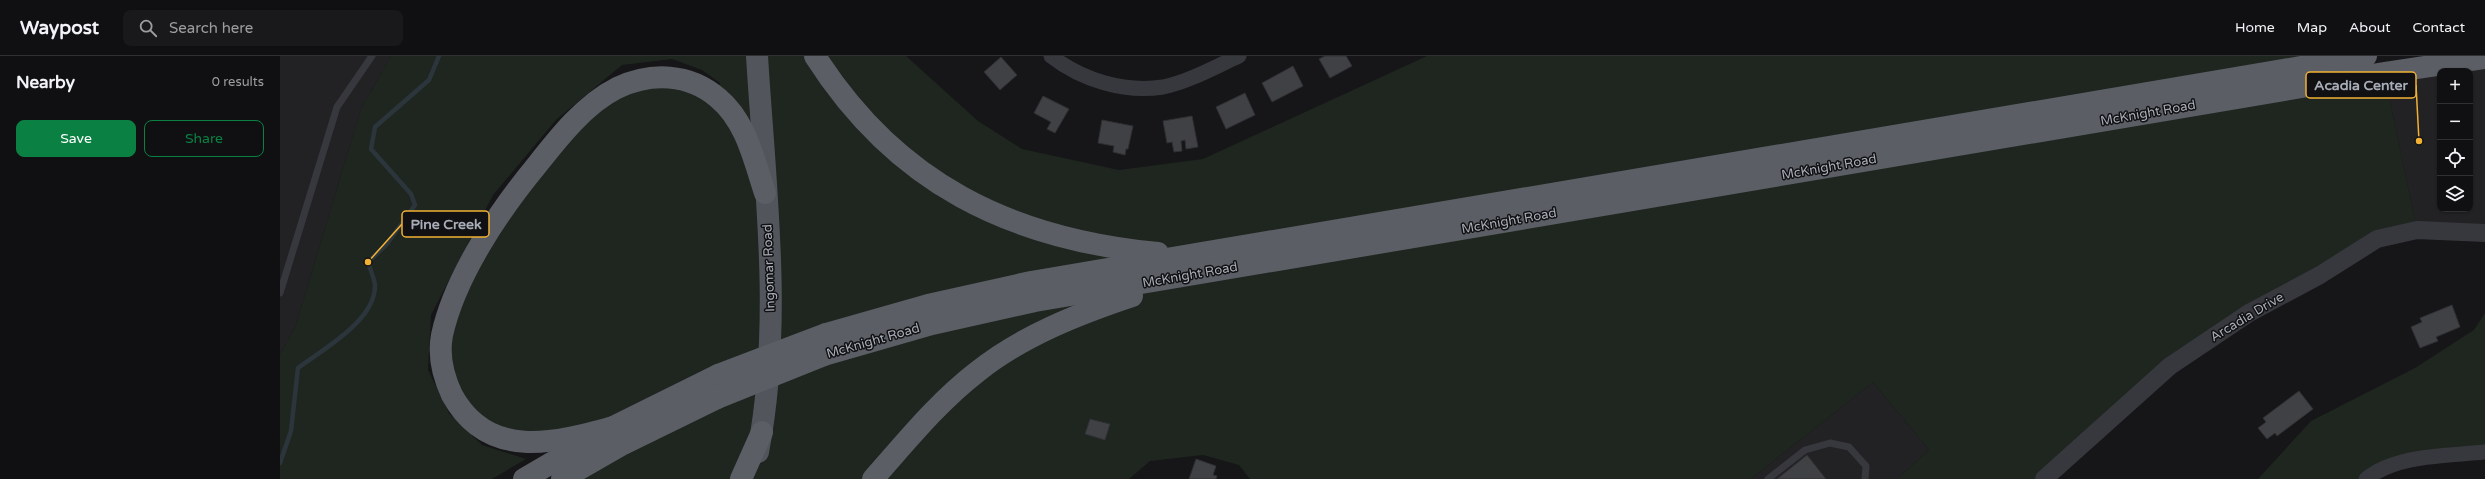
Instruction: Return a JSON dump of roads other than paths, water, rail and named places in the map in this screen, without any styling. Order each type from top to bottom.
[{"type":"highway","points":[[815,56],[847,102],[888,145],[932,179],[977,206],[1021,226],[1081,241],[1135,251],[1189,265]]},
{"type":"highway","name":"McKnight Road","points":[[562,479],[622,444],[717,398],[824,356],[878,338],[984,312],[1189,265],[2366,56]]},
{"type":"highway","name":"McKnight Road","points":[[524,479],[613,427],[718,375],[826,334],[884,316],[979,293],[1189,265],[2376,74],[2485,58]]},
{"type":"highway","points":[[613,427],[552,442],[512,441],[490,432],[479,425],[460,407],[453,396],[441,361],[442,336],[458,289],[496,221],[549,150],[591,106],[616,89],[654,77],[667,76],[692,83],[711,93],[728,106],[743,129],[765,193]]},
{"type":"highway","points":[[873,479],[939,405],[977,371],[998,356],[1065,320],[1189,265]]},
{"type":"highway","points":[[741,479],[762,432]]},
{"type":"main road","name":"Ingomar Road","points":[[753,479],[762,432],[771,333],[765,193],[756,59]]},
{"type":"street","points":[[1051,56],[1062,65],[1099,82],[1141,88],[1163,87],[1187,79],[1239,56]]},
{"type":"street","name":"Arcadia Drive","points":[[2044,479],[2170,366],[2249,313],[2320,275],[2378,239],[2417,230],[2485,233]]},
{"type":"street","points":[[2366,479],[2376,472],[2396,464],[2485,452]]},
{"type":"lane","points":[[280,293],[337,107],[372,56]]},
{"type":"lane","points":[[280,261],[288,264]]},
{"type":"lane","points":[[1768,479],[1805,450],[1830,443],[1849,447],[1866,466],[1865,479]]},
{"type":"waterway","points":[[280,463],[291,431],[298,368],[346,333],[357,323],[366,311],[373,299],[375,286],[368,262],[387,244],[415,205],[411,194],[371,149],[375,127],[429,80],[439,56]]},
{"type":"place","name":"Acadia Center","points":[[2419,141]]},
{"type":"place","name":"Pine Creek","points":[[368,262]]}]
